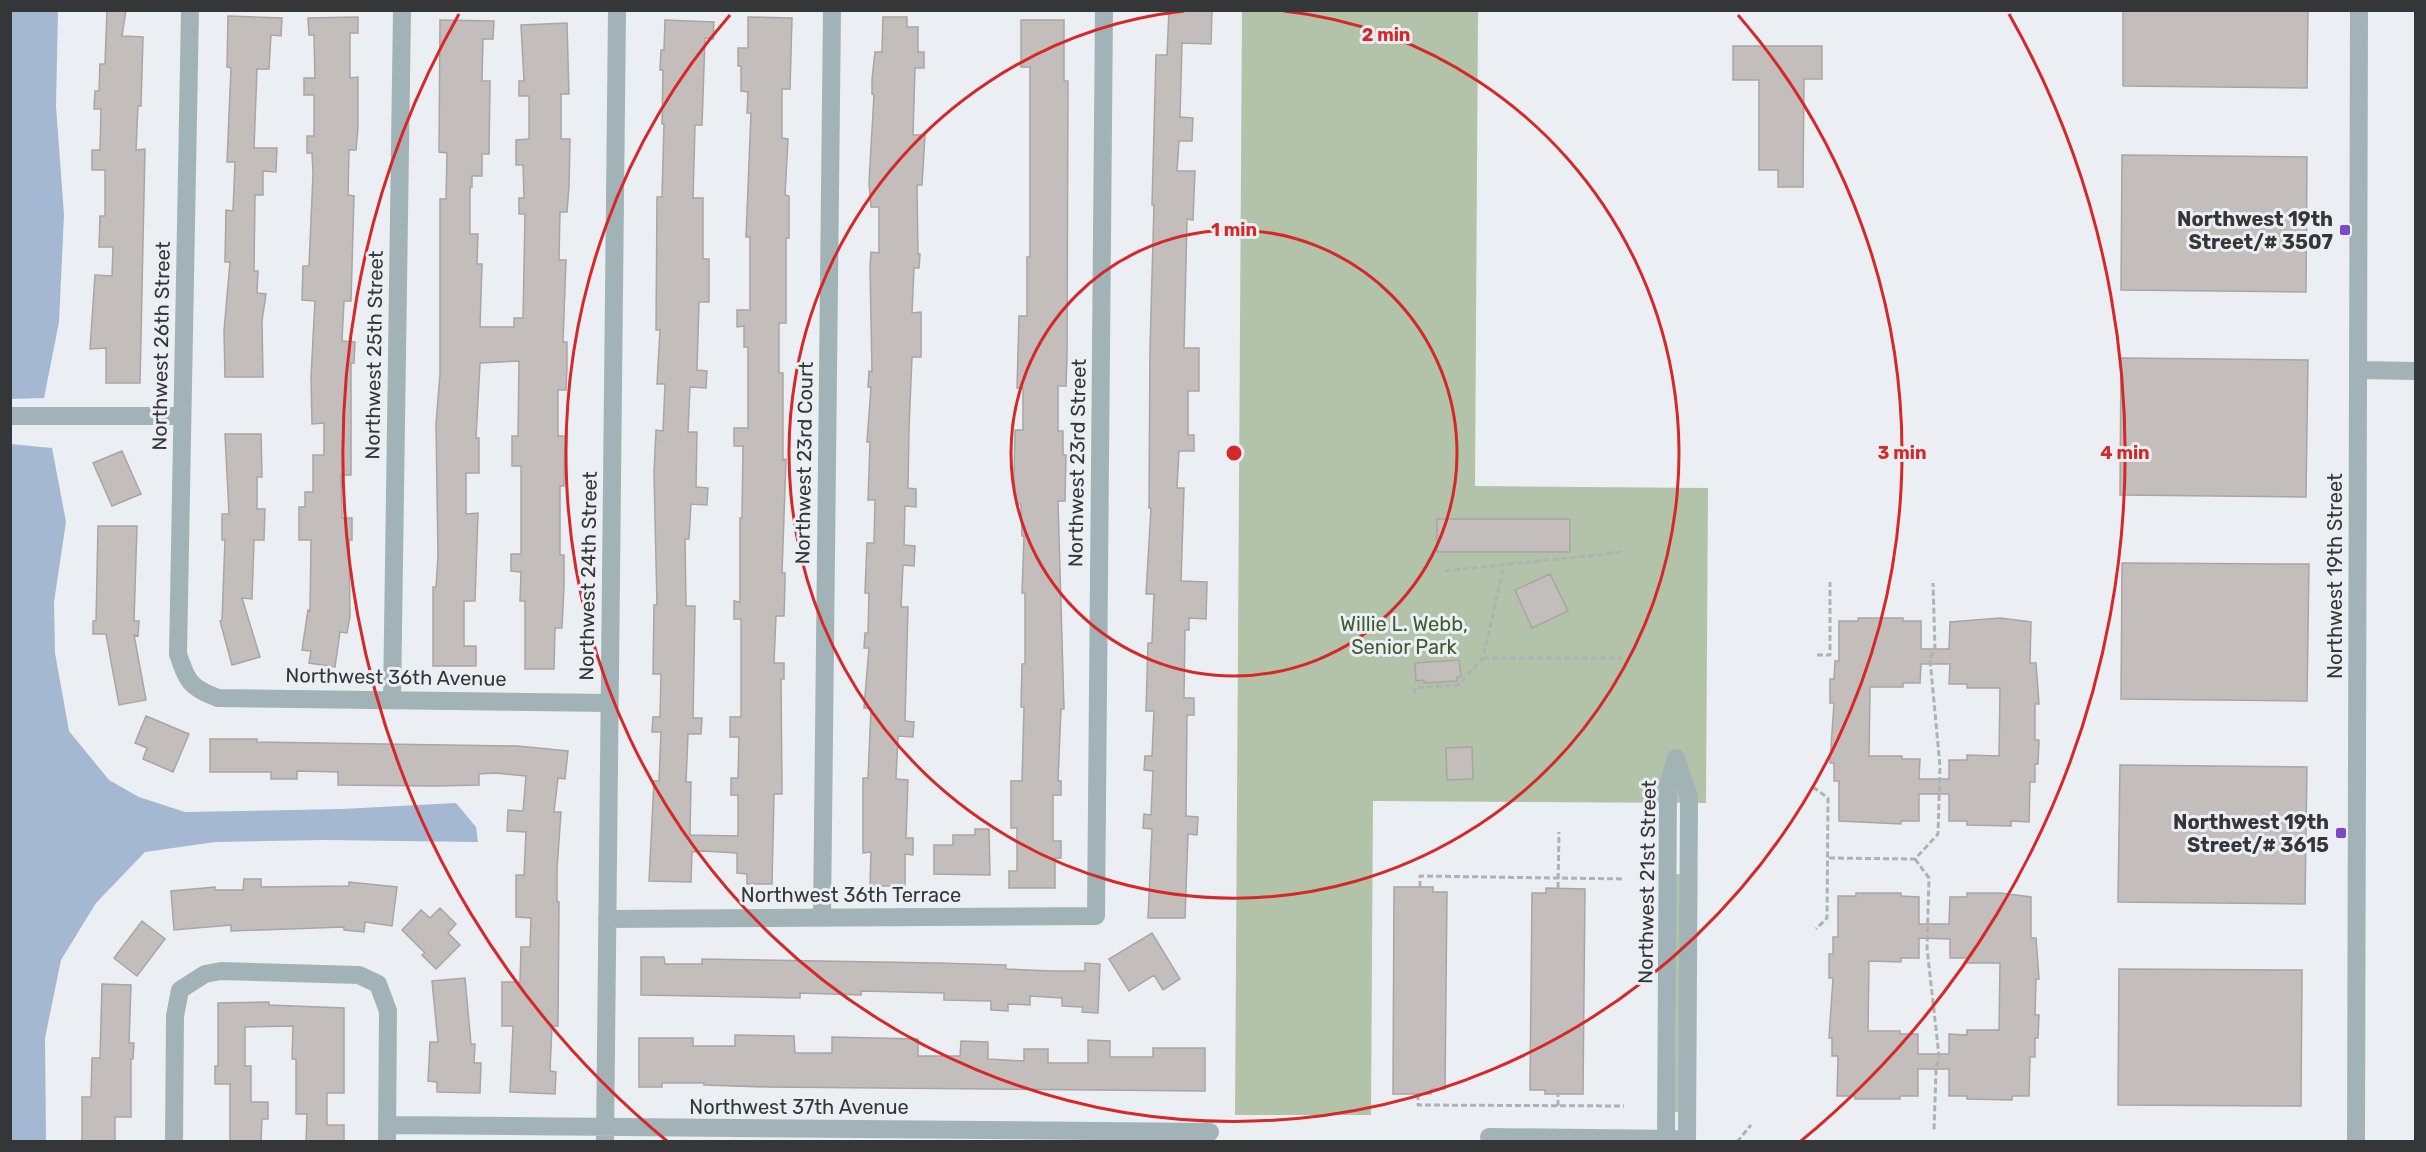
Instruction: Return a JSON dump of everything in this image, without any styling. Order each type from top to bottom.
[{"type":"street","name":"Northwest 26th Street","points":[[187,681],[178,654],[190,10]]},
{"type":"street","name":"Northwest 25th Street","points":[[392,700],[402,10]]},
{"type":"street","name":"Northwest 24th Street","points":[[605,1135],[617,10]]},
{"type":"street","name":"Northwest 23rd Court","points":[[822,917],[832,10]]},
{"type":"street","name":"Northwest 23rd Street","points":[[1096,916],[1104,10]]},
{"type":"street","name":"Northwest 19th Street","points":[[2356,1142],[2359,10]]},
{"type":"street","points":[[2358,370],[2415,371]]},
{"type":"street","points":[[10,416],[182,416]]},
{"type":"street","name":"Northwest 36th Avenue","points":[[187,681],[203,693],[218,698],[609,703]]},
{"type":"street","name":"Northwest 21st Street","points":[[1666,1140],[1668,786],[1676,758],[1689,797],[1687,1140]]},
{"type":"street","name":"Northwest 36th Terrace","points":[[607,919],[1096,916]]},
{"type":"street","points":[[174,1142],[175,1016],[180,990],[205,974],[221,971],[359,975],[378,984],[388,1011],[387,1133]]},
{"type":"street","name":"Northwest 37th Avenue","points":[[387,1133],[1106,1136],[1210,1132]]},
{"type":"street","points":[[1489,1137],[1687,1140]]},
{"type":"path","points":[[1445,571],[1623,552]]},
{"type":"path","points":[[1415,693],[1415,688],[1458,685],[1483,658],[1504,565]]},
{"type":"path","points":[[1817,655],[1830,655],[1830,582]]},
{"type":"path","points":[[1828,858],[1916,859],[1938,834],[1940,766],[1930,659],[1935,649],[1933,584]]},
{"type":"path","points":[[1483,658],[1622,658]]},
{"type":"path","points":[[1813,787],[1828,798],[1827,918],[1816,929]]},
{"type":"path","points":[[1558,888],[1559,832]]},
{"type":"path","points":[[1916,859],[1929,878],[1927,948],[1940,1056],[1936,1070],[1935,1130]]},
{"type":"path","points":[[1420,887],[1420,876],[1625,879]]},
{"type":"path","points":[[1418,1094],[1418,1106],[1624,1106]]},
{"type":"path","points":[[1558,1095],[1558,1106]]},
{"type":"path","points":[[1737,1142],[1751,1125]]},
{"type":"green space","name":"Willie L. Webb, Senior Park","points":[[1242,11],[1478,11],[1475,486],[1708,488],[1706,803],[1373,801],[1371,1115],[1235,1115]]},
{"type":"green space","points":[[1676,874],[1681,874],[1679,1112],[1675,1112]]},
{"type":"water","points":[[10,11],[58,11],[56,106],[64,215],[59,322],[44,398],[11,399]]},
{"type":"water","points":[[11,444],[52,448],[66,522],[54,602],[55,653],[69,731],[109,780],[139,797],[185,812],[342,809],[456,803],[476,827],[478,842],[323,840],[215,842],[145,852],[96,903],[61,960],[45,1038],[46,1141],[11,1141]]},
{"type":"building","points":[[107,10],[126,10],[122,36],[143,37],[141,106],[138,106],[136,150],[145,149],[140,383],[106,383],[106,348],[90,349],[95,275],[112,276],[113,247],[99,247],[100,216],[105,216],[105,170],[92,170],[92,150],[100,150],[101,109],[94,109],[95,91],[99,91],[100,64],[105,64]]},
{"type":"building","points":[[1169,10],[1212,10],[1211,44],[1182,43],[1180,117],[1193,118],[1192,141],[1179,141],[1177,171],[1195,171],[1193,220],[1187,219],[1184,348],[1199,348],[1199,391],[1188,391],[1188,435],[1194,435],[1194,451],[1179,451],[1177,488],[1184,488],[1181,581],[1207,582],[1206,619],[1189,618],[1189,630],[1185,630],[1184,698],[1194,698],[1194,715],[1187,715],[1186,816],[1198,817],[1197,835],[1188,834],[1185,918],[1148,918],[1152,829],[1143,828],[1144,814],[1151,815],[1153,771],[1144,770],[1145,756],[1152,756],[1154,711],[1146,711],[1148,643],[1152,643],[1154,594],[1146,594],[1151,508],[1149,508],[1150,348],[1154,205],[1152,205],[1156,55],[1167,55]]},
{"type":"building","points":[[2123,10],[2308,10],[2307,88],[2123,86]]},
{"type":"building","points":[[228,16],[282,18],[281,36],[271,35],[269,69],[257,69],[254,148],[277,148],[276,172],[263,171],[263,195],[255,195],[254,271],[258,271],[257,293],[266,294],[262,321],[263,377],[225,377],[224,331],[230,262],[225,262],[226,210],[233,211],[235,162],[227,162],[231,68],[227,67]]},
{"type":"building","points":[[358,17],[358,33],[350,33],[350,78],[358,77],[358,127],[356,150],[349,150],[348,195],[354,196],[351,301],[344,301],[342,341],[355,342],[354,363],[351,363],[351,475],[341,475],[342,518],[352,518],[352,540],[349,540],[350,616],[347,633],[340,632],[335,667],[309,663],[311,651],[302,650],[308,610],[310,611],[311,540],[299,540],[299,507],[305,507],[305,492],[313,492],[313,455],[324,455],[324,423],[312,424],[311,377],[315,301],[302,300],[303,266],[309,266],[313,174],[312,153],[307,153],[307,136],[314,136],[314,95],[304,95],[304,78],[315,78],[314,35],[309,35],[308,18]]},
{"type":"building","points":[[748,17],[792,18],[790,89],[782,89],[782,138],[788,139],[785,195],[789,196],[789,238],[786,238],[786,323],[779,323],[779,373],[783,373],[783,460],[786,459],[782,573],[785,573],[785,583],[784,616],[776,616],[774,663],[784,663],[784,679],[781,679],[782,794],[774,794],[772,884],[747,884],[747,874],[737,873],[737,853],[703,851],[692,852],[691,882],[649,881],[654,781],[659,781],[661,732],[652,732],[653,717],[660,717],[661,674],[653,674],[654,605],[657,605],[654,473],[656,430],[663,431],[665,384],[657,384],[660,330],[656,330],[657,197],[662,197],[664,124],[662,124],[663,70],[660,70],[661,50],[664,50],[665,20],[714,22],[713,39],[705,38],[702,125],[695,125],[693,198],[703,198],[703,259],[709,259],[709,302],[699,302],[697,370],[707,371],[706,388],[690,387],[688,432],[697,432],[696,487],[708,488],[707,505],[691,504],[689,539],[685,539],[686,606],[695,606],[693,718],[702,718],[701,734],[688,734],[686,782],[691,782],[690,835],[738,836],[738,795],[731,795],[731,778],[738,778],[739,737],[730,737],[730,717],[741,717],[741,619],[734,619],[734,601],[740,602],[743,446],[734,446],[734,428],[748,428],[748,347],[744,347],[744,326],[737,327],[737,310],[750,310],[750,237],[746,237],[751,113],[747,113],[748,92],[741,91],[738,48],[748,48]]},
{"type":"building","points":[[883,17],[907,17],[907,27],[918,27],[918,52],[924,52],[924,68],[915,68],[913,135],[925,135],[922,185],[917,185],[918,254],[920,254],[919,268],[914,268],[912,313],[921,312],[921,357],[912,357],[909,428],[908,488],[916,489],[916,507],[905,506],[904,545],[915,546],[914,566],[903,565],[901,607],[908,607],[905,721],[914,722],[913,737],[898,736],[896,779],[908,780],[906,838],[913,838],[913,855],[905,854],[905,886],[870,886],[871,852],[863,853],[863,778],[868,778],[871,708],[864,708],[869,648],[864,648],[865,633],[868,633],[869,593],[865,593],[867,543],[874,543],[875,500],[868,500],[870,442],[867,442],[871,387],[868,387],[869,371],[872,372],[870,267],[871,252],[879,253],[879,207],[871,207],[869,183],[874,95],[872,94],[872,79],[875,52],[882,52]]},
{"type":"building","points":[[440,20],[494,21],[493,39],[483,39],[482,81],[490,81],[489,154],[482,154],[482,176],[472,176],[472,187],[470,187],[470,234],[478,234],[477,264],[482,264],[480,327],[514,327],[514,318],[523,318],[525,214],[519,214],[519,198],[524,198],[523,165],[516,165],[516,140],[529,139],[529,96],[519,96],[519,81],[524,81],[521,25],[567,23],[569,94],[561,94],[561,139],[570,139],[569,187],[567,212],[560,212],[559,260],[566,260],[563,342],[567,342],[567,368],[566,390],[558,390],[558,436],[565,436],[564,486],[560,486],[560,555],[564,555],[564,586],[562,628],[555,628],[554,669],[525,669],[525,601],[520,601],[521,572],[511,571],[511,554],[521,554],[521,466],[512,466],[512,436],[518,436],[519,361],[480,363],[476,438],[479,438],[479,473],[466,473],[466,514],[478,513],[475,601],[464,601],[464,646],[476,646],[476,666],[433,666],[433,587],[436,587],[438,556],[436,424],[440,375],[440,199],[446,199],[447,153],[439,152]]},
{"type":"building","points":[[1021,20],[1064,20],[1064,81],[1068,81],[1067,358],[1066,386],[1058,386],[1058,431],[1063,431],[1063,455],[1066,455],[1065,501],[1058,501],[1064,709],[1061,709],[1058,781],[1061,781],[1061,795],[1053,795],[1053,841],[1061,841],[1061,858],[1055,858],[1055,888],[1009,888],[1009,871],[1017,871],[1017,828],[1011,828],[1011,781],[1022,781],[1024,707],[1021,707],[1022,664],[1025,664],[1025,593],[1022,593],[1024,536],[1022,536],[1021,504],[1016,504],[1014,475],[1015,430],[1023,430],[1023,388],[1017,388],[1019,316],[1027,316],[1027,257],[1030,257],[1030,67],[1021,67]]},
{"type":"building","points":[[1733,46],[1822,46],[1822,79],[1804,79],[1803,187],[1778,187],[1778,170],[1759,170],[1759,80],[1733,80]]},
{"type":"building","points":[[2122,155],[2307,157],[2306,292],[2121,290]]},
{"type":"building","points":[[2121,358],[2308,360],[2306,497],[2120,495]]},
{"type":"building","points":[[225,434],[261,434],[262,477],[257,477],[257,509],[265,509],[264,540],[254,540],[252,599],[242,598],[260,657],[232,665],[220,621],[222,620],[225,540],[222,540],[222,514],[229,514]]},
{"type":"building","points":[[122,451],[141,494],[112,506],[93,463]]},
{"type":"building","points":[[1437,519],[1570,519],[1570,552],[1437,552]]},
{"type":"building","points":[[98,526],[137,526],[134,621],[139,621],[138,636],[134,635],[146,700],[119,705],[106,634],[93,634],[93,621],[96,621]]},
{"type":"building","points":[[2122,563],[2309,564],[2307,701],[2121,699]]},
{"type":"building","points":[[1550,574],[1568,611],[1532,628],[1515,590]]},
{"type":"building","points":[[1858,618],[1903,618],[1903,621],[1921,621],[1921,649],[1949,649],[1950,622],[2000,618],[2031,622],[2030,663],[2036,663],[2039,704],[2035,704],[2035,740],[2039,740],[2035,782],[2030,782],[2029,822],[2011,821],[2011,826],[1967,825],[1967,821],[1949,821],[1949,794],[1919,794],[1919,821],[1901,821],[1901,824],[1839,821],[1839,781],[1834,781],[1834,763],[1830,763],[1834,703],[1830,703],[1830,679],[1834,679],[1835,661],[1839,661],[1839,621],[1858,621]],"holes":[[[1921,664],[1950,664],[1949,684],[1967,684],[1967,688],[2000,688],[1999,756],[1967,755],[1967,760],[1949,760],[1949,779],[1919,779],[1920,759],[1902,759],[1902,756],[1869,756],[1870,687],[1903,687],[1903,683],[1920,683]]]},
{"type":"building","points":[[1459,660],[1461,676],[1457,677],[1457,681],[1424,683],[1424,680],[1416,681],[1415,663]]},
{"type":"building","points":[[146,716],[189,734],[173,772],[143,759],[147,748],[135,743]]},
{"type":"building","points":[[210,739],[257,739],[257,742],[517,746],[568,751],[565,779],[558,778],[554,812],[561,812],[557,869],[558,1026],[552,1026],[550,1071],[556,1072],[555,1094],[510,1092],[513,1026],[502,1026],[502,982],[520,982],[521,947],[530,947],[531,918],[516,917],[516,875],[524,875],[526,832],[507,831],[508,810],[523,811],[526,776],[479,774],[479,785],[338,785],[338,772],[297,771],[297,779],[271,779],[271,772],[210,772]]},
{"type":"building","points":[[1472,747],[1473,779],[1447,780],[1446,748]]},
{"type":"building","points":[[2120,765],[2307,767],[2305,904],[2118,902]]},
{"type":"building","points":[[975,829],[989,829],[990,875],[934,874],[934,845],[953,845],[953,835],[975,835]]},
{"type":"building","points":[[244,879],[261,879],[261,887],[349,886],[349,882],[397,887],[392,926],[365,922],[364,932],[344,930],[344,927],[231,931],[231,925],[174,930],[171,891],[215,887],[215,890],[243,890]]},
{"type":"building","points":[[1394,887],[1433,887],[1433,892],[1447,892],[1445,1089],[1431,1089],[1431,1094],[1393,1094]]},
{"type":"building","points":[[1546,888],[1585,889],[1583,1094],[1545,1094],[1545,1090],[1530,1090],[1532,893],[1546,893]]},
{"type":"building","points":[[1856,893],[1901,893],[1901,896],[1919,897],[1919,924],[1949,924],[1950,897],[1967,897],[1967,893],[2000,893],[2031,897],[2031,938],[2036,938],[2039,979],[2036,979],[2035,1015],[2039,1015],[2038,1038],[2035,1038],[2035,1057],[2030,1057],[2029,1096],[2012,1096],[2012,1100],[1967,1099],[1967,1096],[1949,1096],[1949,1069],[1918,1069],[1918,1096],[1900,1096],[1900,1099],[1855,1099],[1855,1096],[1837,1096],[1838,1056],[1832,1056],[1832,1038],[1829,1038],[1833,978],[1829,978],[1829,954],[1833,954],[1833,937],[1838,937],[1838,896],[1856,896]],"holes":[[[1919,938],[1950,939],[1950,958],[1967,958],[1967,963],[2000,963],[1999,1030],[1967,1030],[1967,1035],[1949,1034],[1949,1054],[1918,1054],[1918,1034],[1900,1034],[1900,1031],[1868,1031],[1869,961],[1901,962],[1901,958],[1919,958]]]},
{"type":"building","points":[[440,908],[456,924],[448,933],[460,945],[436,969],[422,955],[425,953],[402,930],[421,910],[430,918]]},
{"type":"building","points":[[142,921],[165,939],[137,976],[114,958]]},
{"type":"building","points":[[1152,933],[1180,979],[1163,990],[1154,975],[1129,991],[1109,959]]},
{"type":"building","points":[[641,957],[664,957],[665,964],[702,964],[702,959],[936,963],[1006,965],[1006,969],[1052,971],[1085,971],[1085,963],[1100,964],[1098,1013],[1082,1012],[1083,1007],[1062,1006],[1062,998],[1030,996],[1030,1005],[1008,1004],[1008,1011],[991,1010],[991,1001],[944,1000],[944,993],[861,991],[861,995],[800,993],[800,998],[641,995]]},
{"type":"building","points":[[2119,969],[2302,970],[2301,1106],[2118,1105]]},
{"type":"building","points":[[465,978],[471,1044],[475,1044],[474,1063],[481,1063],[480,1093],[437,1092],[437,1082],[428,1081],[430,1042],[438,1042],[432,981]]},
{"type":"building","points":[[102,984],[131,985],[129,1043],[134,1043],[133,1059],[131,1059],[131,1117],[115,1117],[115,1142],[82,1142],[82,1097],[91,1097],[92,1058],[100,1058]]},
{"type":"building","points":[[269,1002],[269,1005],[344,1008],[344,1093],[327,1093],[327,1125],[344,1125],[344,1142],[306,1142],[307,1114],[296,1114],[296,1059],[292,1059],[293,1026],[245,1027],[245,1066],[251,1066],[251,1102],[268,1102],[268,1119],[262,1119],[261,1142],[230,1142],[230,1084],[215,1084],[215,1066],[218,1066],[218,1003]]},
{"type":"building","points":[[735,1035],[794,1036],[795,1053],[832,1053],[832,1037],[918,1039],[918,1056],[960,1056],[961,1041],[988,1042],[988,1059],[1024,1061],[1024,1049],[1048,1049],[1048,1063],[1088,1063],[1088,1040],[1110,1041],[1110,1057],[1153,1057],[1153,1048],[1205,1048],[1205,1091],[768,1087],[704,1085],[704,1083],[662,1083],[662,1087],[639,1087],[639,1038],[693,1038],[693,1046],[735,1046]]},
{"type":"place","name":"Northwest 19th Street/# 3507","points":[[2345,230]]},
{"type":"place","name":"Northwest 19th Street/# 3615","points":[[2341,833]]}]
